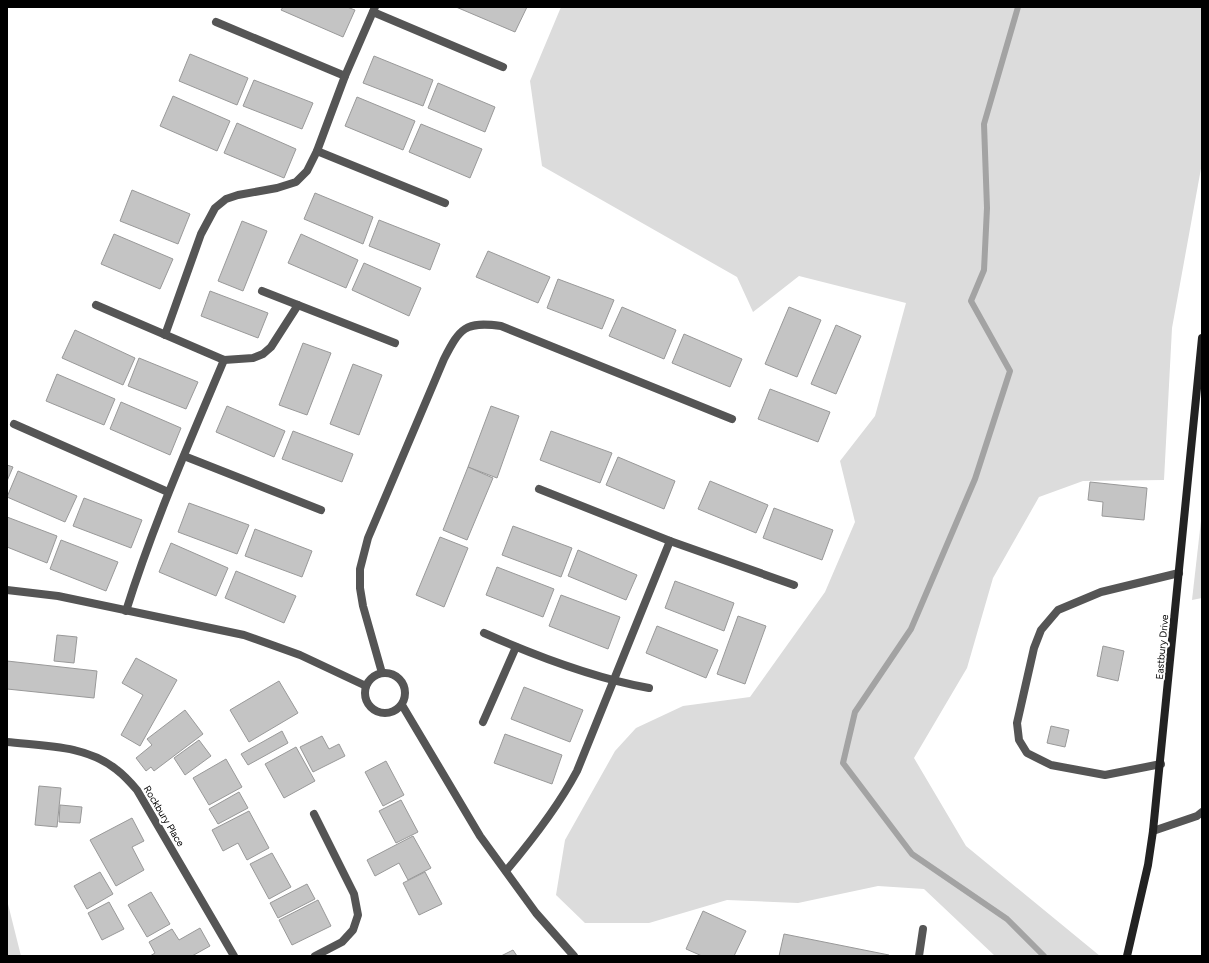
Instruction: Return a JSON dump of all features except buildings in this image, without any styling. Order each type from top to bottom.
[{"type":"street","points":[[165,335],[201,234],[215,208],[226,199],[238,195],[277,188],[296,182],[307,172],[317,151],[346,76],[374,10],[503,67]]},
{"type":"street","points":[[216,22],[346,76]]},
{"type":"street","points":[[317,151],[445,203]]},
{"type":"street","points":[[262,291],[395,343]]},
{"type":"street","points":[[96,305],[224,360],[253,358],[263,354],[271,347],[298,305]]},
{"type":"street","points":[[382,673],[363,606],[360,569],[368,538],[440,366],[453,341],[462,330],[472,324],[501,326],[732,419]]},
{"type":"street","name":"Eastbury Drive","points":[[1128,956],[1153,831],[1161,764],[1202,338]]},
{"type":"street","points":[[126,611],[168,492],[224,360]]},
{"type":"street","points":[[14,424],[168,492]]},
{"type":"street","points":[[184,456],[321,510]]},
{"type":"street","points":[[540,489],[670,541],[794,585]]},
{"type":"street","points":[[506,871],[540,830],[563,798],[591,738],[670,541]]},
{"type":"street","points":[[1161,764],[1105,775],[1051,765],[1027,753],[1019,740],[1017,723],[1034,648],[1041,630],[1058,610],[1101,592],[1179,573]]},
{"type":"street","points":[[9,588],[58,596],[244,635],[272,643],[366,686]]},
{"type":"street","points":[[484,633],[516,648],[613,681],[649,688]]},
{"type":"street","points":[[483,722],[516,648]]},
{"type":"street","points":[[382,673],[395,675],[404,685],[405,699],[402,705],[392,712],[385,714],[373,709],[366,699],[366,686],[375,676],[382,673]]},
{"type":"street","points":[[402,705],[480,836],[536,913],[574,956]]},
{"type":"street","name":"Rockbury Place","points":[[7,742],[73,750],[97,758],[117,770],[137,790],[234,956]]},
{"type":"street","points":[[1153,831],[1197,816],[1202,812]]},
{"type":"street","points":[[314,814],[354,894],[358,915],[353,930],[342,942],[315,956]]},
{"type":"street","points":[[919,956],[924,929]]},
{"type":"shaded area","points":[[561,7],[1202,7],[1202,163],[1172,328],[1164,480],[1083,481],[1039,497],[993,578],[967,668],[914,758],[966,846],[1100,956],[995,956],[924,889],[878,886],[798,903],[727,900],[649,923],[585,923],[556,895],[565,840],[615,751],[636,728],[683,706],[750,697],[825,592],[855,522],[840,461],[875,416],[906,303],[799,276],[753,312],[737,277],[542,166],[530,81]]},
{"type":"shaded area","points":[[1202,512],[1202,598],[1192,600]]},
{"type":"shaded area","points":[[7,900],[21,956],[7,956]]},
{"type":"waterway","points":[[1018,7],[984,124],[987,208],[984,270],[971,301],[1010,371],[975,479],[911,629],[855,712],[843,763],[912,854],[1007,919],[1044,956]]}]
